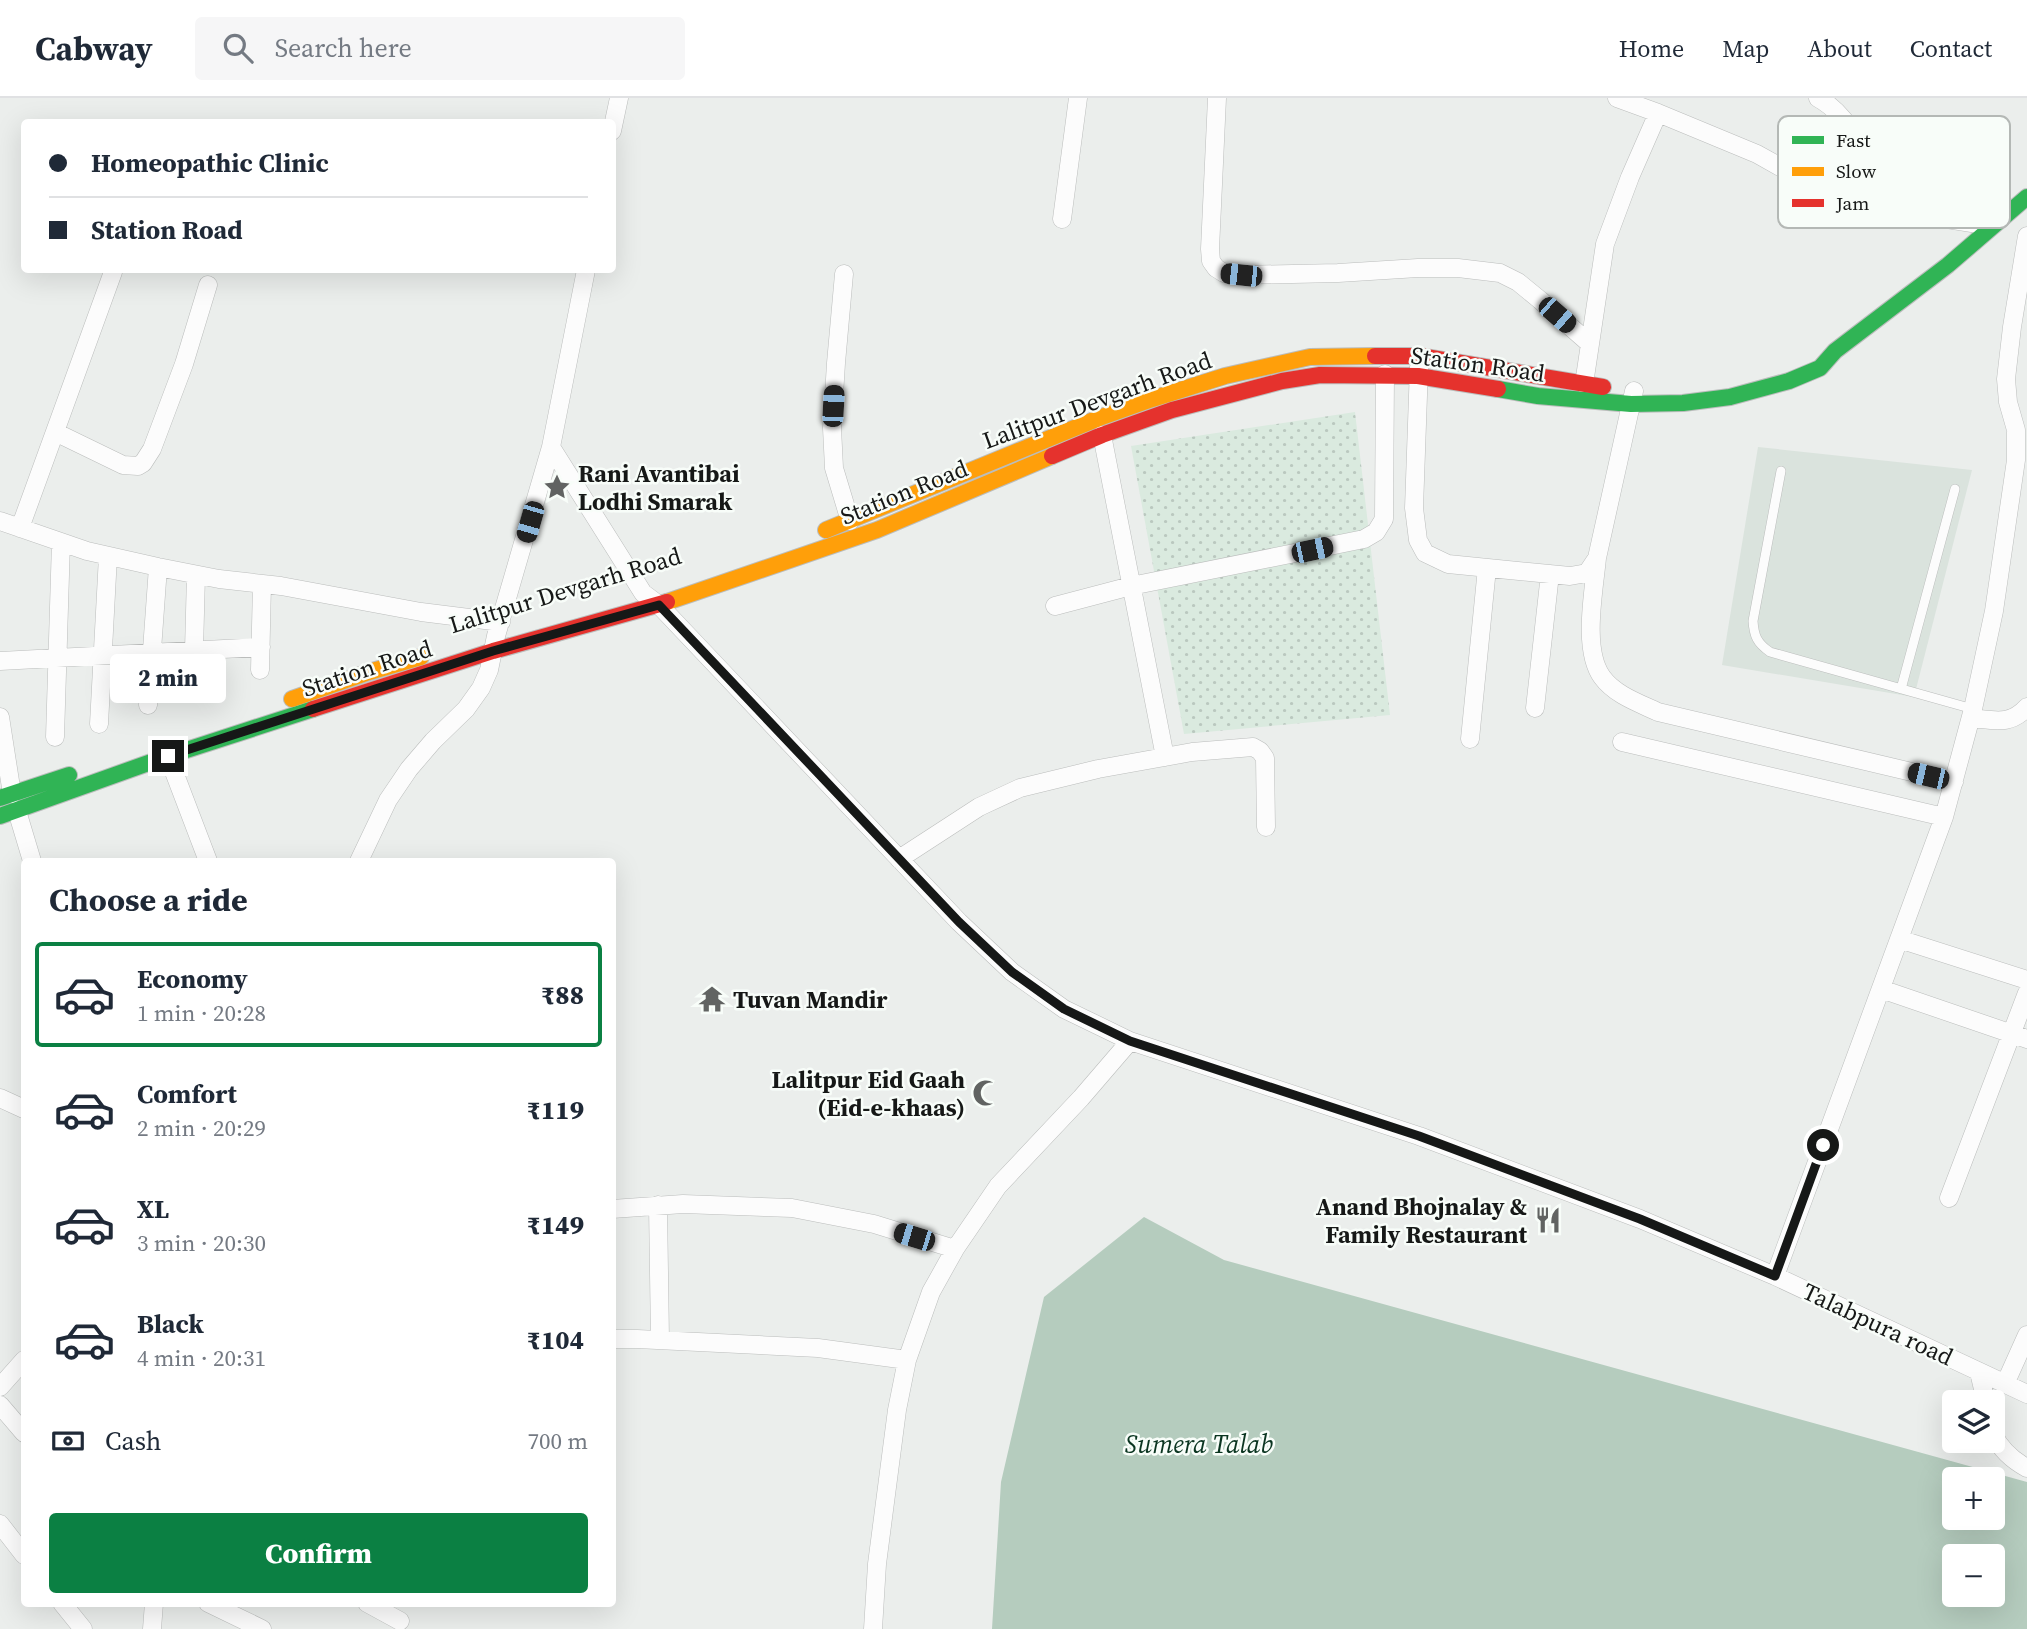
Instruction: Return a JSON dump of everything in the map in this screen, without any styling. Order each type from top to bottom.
[{"type":"main road","name":"Station Road","points":[[2010,211],[2027,198]]},
{"type":"main road","name":"Station Road","points":[[653,595],[877,530],[1102,435],[1172,410],[1282,381],[1320,374],[1385,374],[1418,376],[1538,396],[1632,397],[1683,403],[1730,397],[1789,381],[1820,368],[1835,351],[1948,265],[1989,228]]},
{"type":"main road","name":"Lalitpur Devgarh Road","points":[[811,535],[1152,398],[1225,376],[1310,357],[1420,356],[1584,384],[1632,397],[1732,380],[1790,365],[1813,354],[1835,351]]},
{"type":"main road","name":"Lalitpur Devgarh Road","points":[[276,704],[369,673],[653,595]]},
{"type":"main road","name":"Station Road","points":[[7,805],[168,756],[497,636]]},
{"type":"main road","points":[[7,805],[250,713]]},
{"type":"street","points":[[615,119],[619,98]]},
{"type":"street","points":[[1062,219],[1078,98]]},
{"type":"street","points":[[1217,98],[1210,249],[1211,261],[1216,268],[1224,273],[1241,275],[1418,268],[1458,268],[1500,273],[1518,282],[1589,343]]},
{"type":"street","points":[[1617,98],[1757,154],[1778,166]]},
{"type":"street","points":[[1818,98],[1839,116]]},
{"type":"street","points":[[1584,384],[1605,244],[1658,113]]},
{"type":"street","points":[[1775,1276],[1944,817],[1972,713],[2019,504],[2015,430],[2006,379],[2011,327],[2027,236]]},
{"type":"street","points":[[20,528],[113,273]]},
{"type":"street","points":[[360,858],[388,800],[409,769],[433,740],[466,709],[481,688],[489,670],[551,447],[585,273]]},
{"type":"street","points":[[844,274],[832,428],[834,468],[850,521]]},
{"type":"street","points":[[55,432],[123,465],[138,466],[143,463],[152,449],[179,376],[208,285]]},
{"type":"street","points":[[1420,356],[1414,508],[1418,540],[1425,553],[1448,564],[1570,576],[1587,573],[1597,558]]},
{"type":"street","points":[[1055,606],[1132,586],[1364,539],[1376,532],[1384,519],[1385,374]]},
{"type":"street","points":[[1632,397],[1597,558],[1591,637],[1594,659],[1602,678],[1623,695],[1658,712],[1954,782]]},
{"type":"street","points":[[2008,402],[2027,421]]},
{"type":"street","points":[[1102,435],[1165,757]]},
{"type":"street","name":"Talabpura road","points":[[551,447],[653,595],[959,922],[1012,972],[1064,1009],[1130,1041],[1419,1136],[1640,1219],[1775,1276],[2027,1394]]},
{"type":"street","points":[[0,524],[108,556],[196,575],[421,612],[497,636]]},
{"type":"street","points":[[55,737],[61,542]]},
{"type":"street","points":[[99,724],[108,556]]},
{"type":"street","points":[[148,705],[158,567]]},
{"type":"street","points":[[1471,739],[1487,568]]},
{"type":"street","points":[[1535,708],[1550,574]]},
{"type":"street","points":[[194,650],[196,575]]},
{"type":"street","points":[[260,670],[262,584]]},
{"type":"street","points":[[0,661],[261,647]]},
{"type":"street","points":[[1972,713],[2010,720],[2019,716],[2027,707]]},
{"type":"street","points":[[0,719],[7,805],[31,858]]},
{"type":"street","points":[[1622,742],[1944,817]]},
{"type":"street","points":[[899,859],[979,807],[1020,788],[1098,769],[1243,747],[1253,747],[1265,758],[1266,827]]},
{"type":"street","points":[[168,756],[207,858]]},
{"type":"street","points":[[1899,939],[2027,980]]},
{"type":"street","points":[[1881,989],[2020,1037]]},
{"type":"street","points":[[1949,1198],[2020,1037],[2027,993]]},
{"type":"street","points":[[873,1629],[879,1551],[897,1410],[907,1360],[931,1293],[955,1249],[998,1186],[1081,1098],[1130,1041]]},
{"type":"street","points":[[0,1098],[21,1107]]},
{"type":"street","points":[[616,1209],[683,1204],[792,1208],[874,1224],[955,1249]]},
{"type":"street","points":[[658,1205],[660,1340]]},
{"type":"street","points":[[2005,1384],[2027,1335]]},
{"type":"street","points":[[616,1339],[818,1349],[907,1360]]},
{"type":"street","points":[[0,1387],[21,1363]]},
{"type":"street","points":[[1979,1372],[1983,1390]]},
{"type":"street","points":[[0,1405],[21,1430]]},
{"type":"street","points":[[2005,1452],[2027,1468]]},
{"type":"street","points":[[0,1524],[21,1551]]},
{"type":"street","points":[[65,1607],[83,1629]]},
{"type":"street","points":[[152,1629],[154,1607]]},
{"type":"street","points":[[216,1607],[261,1629]]},
{"type":"street","points":[[375,1607],[400,1620]]},
{"type":"lane","points":[[1781,471],[1753,621],[1758,644],[1770,652],[1901,689],[1972,713]]},
{"type":"lane","points":[[1901,689],[1955,489]]},
{"type":"shaded area","points":[[1355,412],[1390,715],[1184,734],[1131,446]]},
{"type":"shaded area","points":[[1758,447],[1972,470],[1914,697],[1722,665]]},
{"type":"water","name":"Sumera Talab","points":[[1144,1217],[1224,1260],[1973,1467],[1942,1467],[1942,1530],[2005,1530],[2005,1476],[2027,1482],[2027,1629],[992,1629],[1001,1482],[1044,1297]]},
{"type":"traffic: fast","points":[[2010,212],[2027,197]]},
{"type":"traffic: fast","points":[[1498,389],[1538,396],[1631,404],[1683,403],[1730,397],[1789,381],[1820,368],[1835,351],[1948,265],[1991,228]]},
{"type":"traffic: fast","points":[[0,816],[168,756],[313,709]]},
{"type":"traffic: fast","points":[[0,798],[69,775]]},
{"type":"traffic: slow","points":[[826,530],[1099,418],[1152,399],[1225,376],[1310,357],[1375,356]]},
{"type":"traffic: slow","points":[[667,602],[877,530],[1052,456]]},
{"type":"traffic: slow","points":[[292,699],[421,657]]},
{"type":"traffic: jam","points":[[1375,356],[1420,356],[1603,387]]},
{"type":"traffic: jam","points":[[1052,456],[1172,410],[1282,381],[1320,375],[1418,376],[1498,389]]},
{"type":"traffic: jam","points":[[313,709],[493,651],[667,602]]},
{"type":"place","name":"Rani Avantibai Lodhi Smarak","points":[[557,487]]},
{"type":"place","name":"Tuvan Mandir","points":[[712,999]]},
{"type":"place","name":"Lalitpur Eid Gaah (Eid-e-khaas)","points":[[986,1093]]},
{"type":"place","name":"Anand Bhojnalay & Family Restaurant","points":[[1548,1220]]},
{"type":"route","points":[[168,756],[493,651],[659,605],[959,922],[1012,972],[1064,1009],[1130,1041],[1419,1136],[1640,1219],[1775,1276],[1823,1145]]}]
